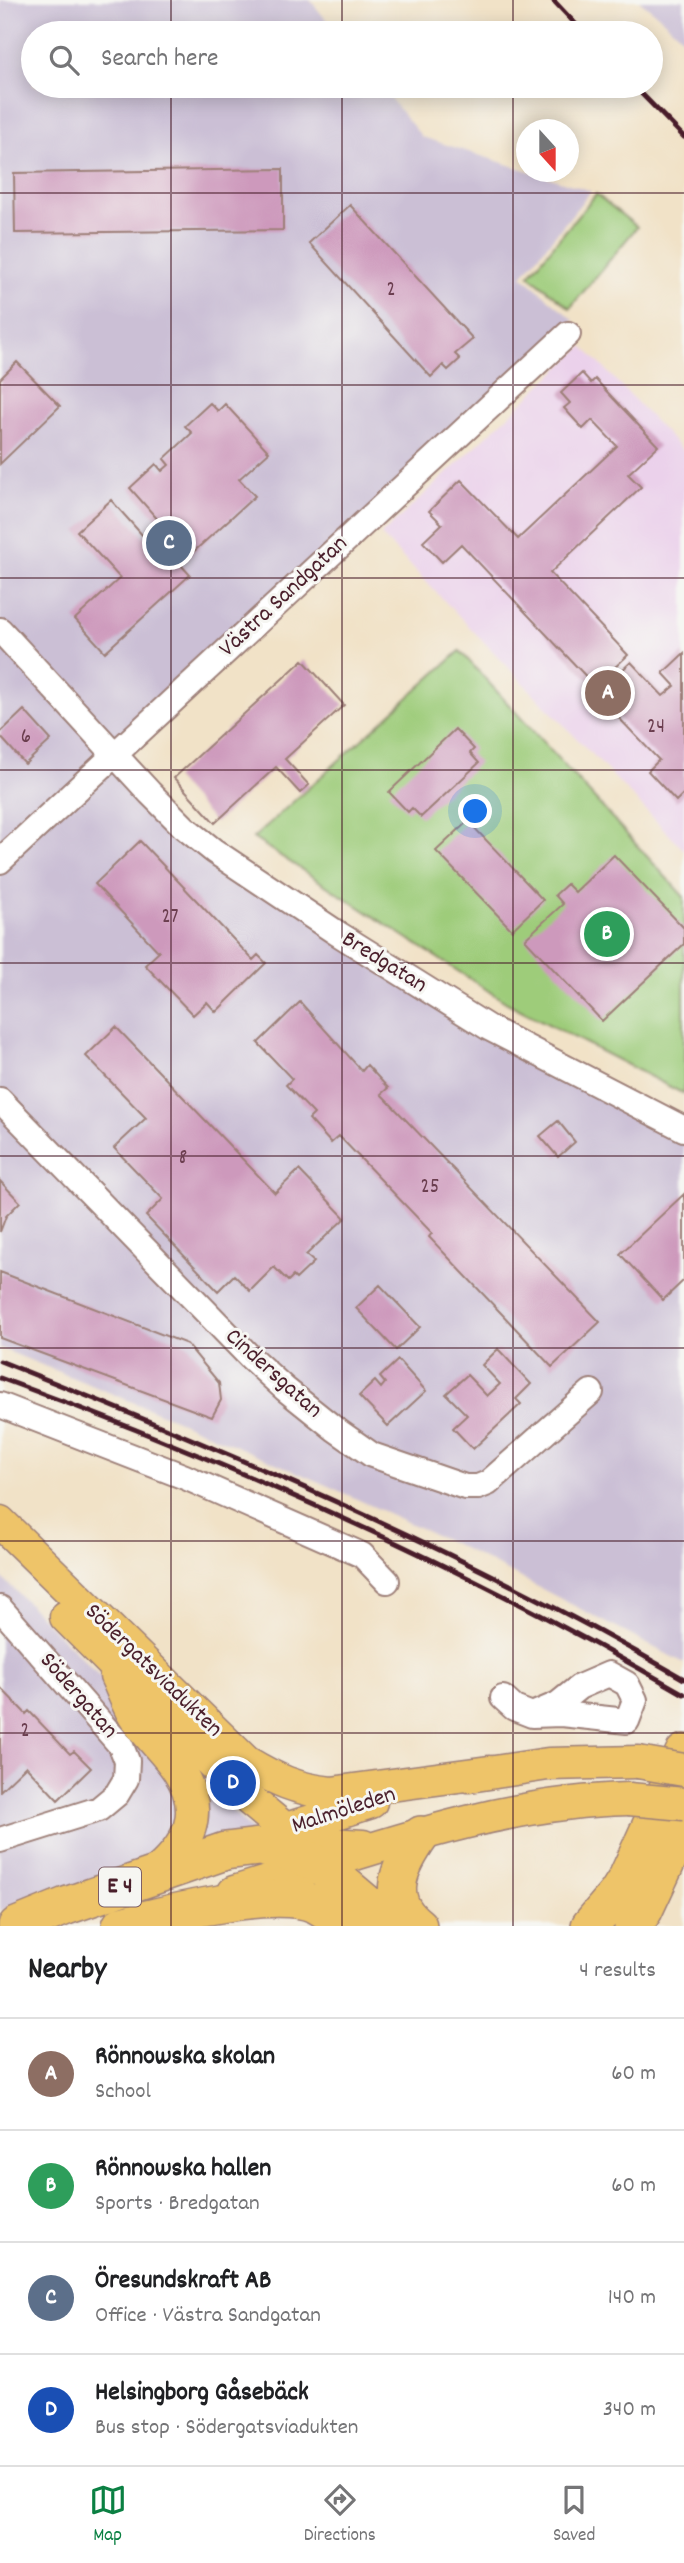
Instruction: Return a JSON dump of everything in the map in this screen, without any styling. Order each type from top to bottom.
[{"type":"highway","points":[[590,1926],[627,1878],[684,1753]]},
{"type":"highway","points":[[633,1926],[644,1910],[684,1824]]},
{"type":"highway","points":[[418,1926],[402,1906],[397,1892],[398,1875],[404,1860],[421,1835]]},
{"type":"highway","name":"E 4","points":[[17,1926],[66,1906],[225,1851],[259,1847],[280,1839],[293,1853],[326,1854],[393,1926]]},
{"type":"highway","name":"E 4","points":[[130,1924],[243,1900],[295,1898],[314,1904],[347,1926]]},
{"type":"highway","points":[[0,1913],[66,1906]]},
{"type":"main road","name":"Södergatsviadukten","points":[[0,1522],[246,1762],[280,1782],[307,1790],[331,1793],[489,1772]]},
{"type":"main road","name":"Södergatsviadukten","points":[[0,1552],[250,1800],[280,1839]]},
{"type":"main road","points":[[109,1659],[135,1718],[178,1770],[191,1799],[193,1811],[189,1833],[176,1854],[151,1877]]},
{"type":"main road","points":[[130,1924],[250,1872],[264,1862],[280,1839],[280,1802],[246,1762]]},
{"type":"main road","name":"Malmöleden","points":[[280,1839],[407,1791],[489,1772],[568,1762],[638,1762],[684,1770]]},
{"type":"main road","points":[[347,1926],[331,1897],[326,1854],[352,1825],[489,1772]]},
{"type":"main road","name":"Malmöleden","points":[[130,1924],[326,1854],[385,1846],[524,1809],[591,1800],[629,1799],[684,1804]]},
{"type":"street","name":"Västra Sandgatan","points":[[0,861],[568,334]]},
{"type":"street","name":"Bredgatan","points":[[0,630],[184,827],[214,851],[489,1028],[684,1129]]},
{"type":"street","name":"Cindersgatan","points":[[0,1100],[251,1358],[285,1389],[372,1455],[465,1487],[478,1487],[488,1483],[591,1392]]},
{"type":"street","points":[[0,1405],[185,1477],[362,1555],[387,1581]]},
{"type":"street","name":"Södergatan","points":[[0,1608],[121,1746],[127,1761],[126,1779],[117,1794],[99,1809],[0,1840]]},
{"type":"street","points":[[503,1698],[514,1709],[532,1715]]},
{"type":"shaded area","points":[[0,0],[310,0],[327,21],[21,21],[21,98],[390,98],[422,137],[516,167],[516,182],[563,182],[591,191],[522,276],[574,320],[108,754],[180,831],[684,1137],[684,1663],[459,1546],[174,1419],[0,1348]]},
{"type":"shaded area","points":[[639,0],[684,0],[684,39],[658,15]]},
{"type":"shaded area","points":[[583,346],[684,452],[684,850],[381,535]]},
{"type":"shaded area","points":[[0,1575],[257,1836],[74,1887],[0,1911]]},
{"type":"green space","points":[[596,194],[637,227],[570,308],[529,275]]},
{"type":"green space","points":[[460,651],[684,897],[684,1094],[507,1003],[253,838]]},
{"type":"building","points":[[283,169],[283,230],[15,233],[14,173]]},
{"type":"building","points":[[350,205],[473,339],[455,354],[460,359],[448,370],[443,365],[431,377],[309,243]]},
{"type":"building","points":[[17,362],[60,406],[0,464],[0,379]]},
{"type":"building","points":[[582,373],[591,383],[595,379],[658,446],[628,474],[641,487],[550,573],[628,655],[595,686],[461,544],[442,562],[423,542],[442,524],[429,511],[461,480],[518,539],[617,446],[592,420],[583,429],[564,408],[570,403],[561,393]]},
{"type":"building","points":[[210,403],[218,411],[225,404],[269,452],[239,479],[255,496],[180,564],[190,575],[105,652],[75,619],[120,578],[77,531],[111,500],[144,537],[160,522],[130,488],[156,464],[162,471],[169,465],[164,459],[192,433],[185,426]]},
{"type":"building","points":[[684,653],[684,793],[676,801],[648,771],[659,760],[596,694],[631,662],[663,696],[675,686],[663,673]]},
{"type":"building","points":[[303,660],[344,705],[285,759],[309,785],[300,793],[276,767],[215,823],[174,778]]},
{"type":"building","points":[[24,710],[51,740],[25,764],[0,736]]},
{"type":"building","points":[[455,729],[474,749],[470,753],[479,763],[421,817],[412,808],[408,812],[389,792]]},
{"type":"building","points":[[468,821],[543,900],[512,930],[436,851]]},
{"type":"building","points":[[140,841],[253,960],[258,955],[266,963],[216,1012],[207,1002],[193,1015],[145,965],[159,952],[95,884]]},
{"type":"building","points":[[614,855],[684,928],[684,944],[602,1021],[525,939],[563,904],[555,895],[567,884],[575,892]]},
{"type":"building","points":[[300,1002],[362,1071],[367,1065],[388,1088],[381,1094],[600,1322],[552,1367],[429,1237],[432,1233],[339,1136],[331,1143],[309,1119],[314,1114],[286,1085],[292,1079],[258,1043]]},
{"type":"building","points":[[116,1027],[275,1193],[299,1170],[345,1218],[306,1255],[314,1262],[296,1279],[293,1276],[288,1281],[274,1267],[250,1291],[234,1275],[218,1291],[146,1216],[163,1199],[114,1148],[146,1118],[86,1056]]},
{"type":"building","points":[[558,1121],[575,1142],[558,1157],[540,1136]]},
{"type":"building","points":[[0,1181],[20,1202],[6,1216],[0,1232]]},
{"type":"building","points":[[684,1194],[684,1280],[663,1300],[620,1254]]},
{"type":"building","points":[[0,1272],[187,1344],[219,1383],[221,1400],[212,1417],[0,1338]]},
{"type":"building","points":[[380,1285],[420,1327],[396,1350],[356,1308]]},
{"type":"building","points":[[498,1349],[531,1384],[516,1399],[521,1404],[473,1449],[453,1428],[467,1415],[446,1394],[467,1375],[487,1396],[500,1384],[482,1365]]},
{"type":"building","points":[[398,1360],[426,1391],[388,1426],[359,1396],[375,1381],[381,1388],[385,1383],[380,1377]]},
{"type":"building","points":[[0,1687],[26,1714],[29,1711],[70,1754],[74,1751],[91,1768],[58,1800],[26,1766],[0,1791]]},
{"type":"railway","points":[[553,0],[573,21]]},
{"type":"railway","points":[[646,98],[684,137]]},
{"type":"railway","points":[[0,1361],[175,1432],[348,1507],[518,1589],[684,1679]]},
{"type":"railway","points":[[0,1378],[176,1446],[349,1521],[519,1604],[684,1694]]},
{"type":"place","name":"Öresundskraft AB","points":[[169,543]]},
{"type":"place","name":"Rönnowska skolan","points":[[608,693]]},
{"type":"place","name":"Rönnowska hallen","points":[[607,934]]},
{"type":"place","name":"Helsingborg Gåsebäck","points":[[233,1783]]}]
